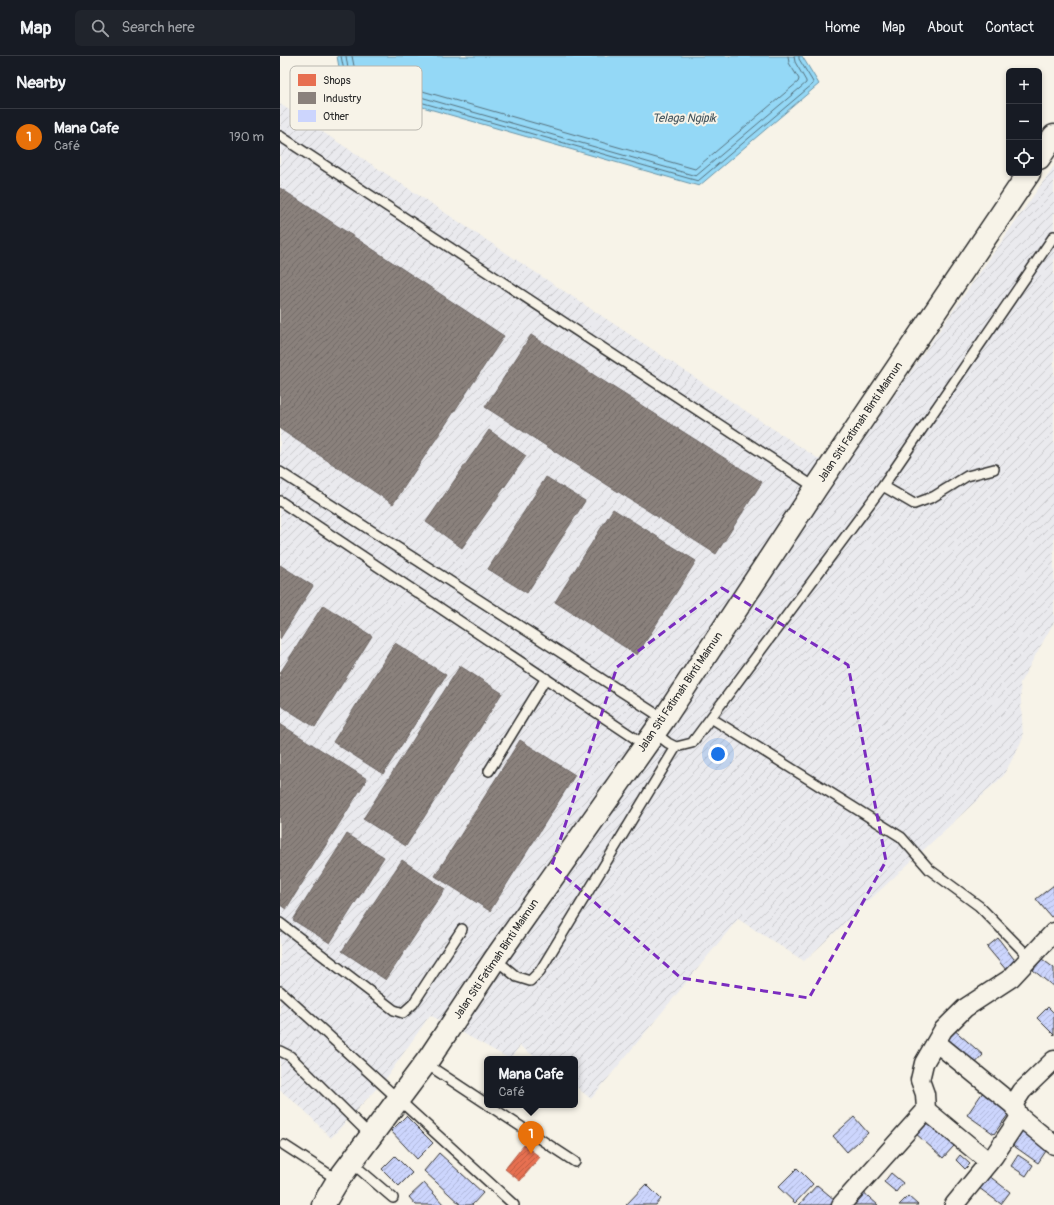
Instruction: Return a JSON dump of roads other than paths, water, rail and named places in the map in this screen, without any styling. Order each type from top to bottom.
[{"type":"street","points":[[1042,154],[1054,136]]},
{"type":"street","name":"Jalan Siti Fatimah Binti Maimun","points":[[323,1205],[338,1180],[425,1063],[495,959],[654,732],[816,488],[1027,176]]},
{"type":"street","points":[[841,1205],[926,1110],[925,1094],[920,1080],[924,1063],[937,1043],[943,1030],[965,1008],[1011,978],[1054,932]]},
{"type":"street","points":[[937,1043],[1017,1111],[1054,1145]]},
{"type":"street","points":[[954,1205],[989,1162],[1017,1111],[1022,1091],[1054,1060]]},
{"type":"street","points":[[926,1110],[989,1162]]},
{"type":"lane","points":[[280,136],[816,488]]},
{"type":"lane","points":[[280,472],[668,743],[676,747],[692,743],[883,486],[1050,249],[1054,236]]},
{"type":"lane","points":[[883,486],[914,504],[933,496],[967,476],[994,469]]},
{"type":"lane","points":[[280,501],[546,678],[654,732]]},
{"type":"lane","points":[[489,771],[546,678]]},
{"type":"lane","points":[[711,718],[900,837],[930,870],[979,906],[1030,958]]},
{"type":"lane","points":[[495,959],[517,977],[530,981],[540,971],[676,747]]},
{"type":"lane","points":[[280,923],[394,1010],[403,1013],[413,1004],[462,929]]},
{"type":"lane","points":[[280,991],[514,1205]]},
{"type":"lane","points":[[280,1051],[290,1056],[371,1136]]},
{"type":"lane","points":[[425,1063],[484,1102]]},
{"type":"lane","points":[[493,1108],[575,1162]]},
{"type":"lane","points":[[284,1145],[338,1180]]},
{"type":"lane","points":[[352,1163],[392,1198]]},
{"type":"water","name":"Telaga Ngipik","points":[[337,56],[802,56],[819,84],[699,186],[422,107],[422,66],[339,66]]},
{"type":"place","name":"Mana Cafe","points":[[531,1154]]}]
